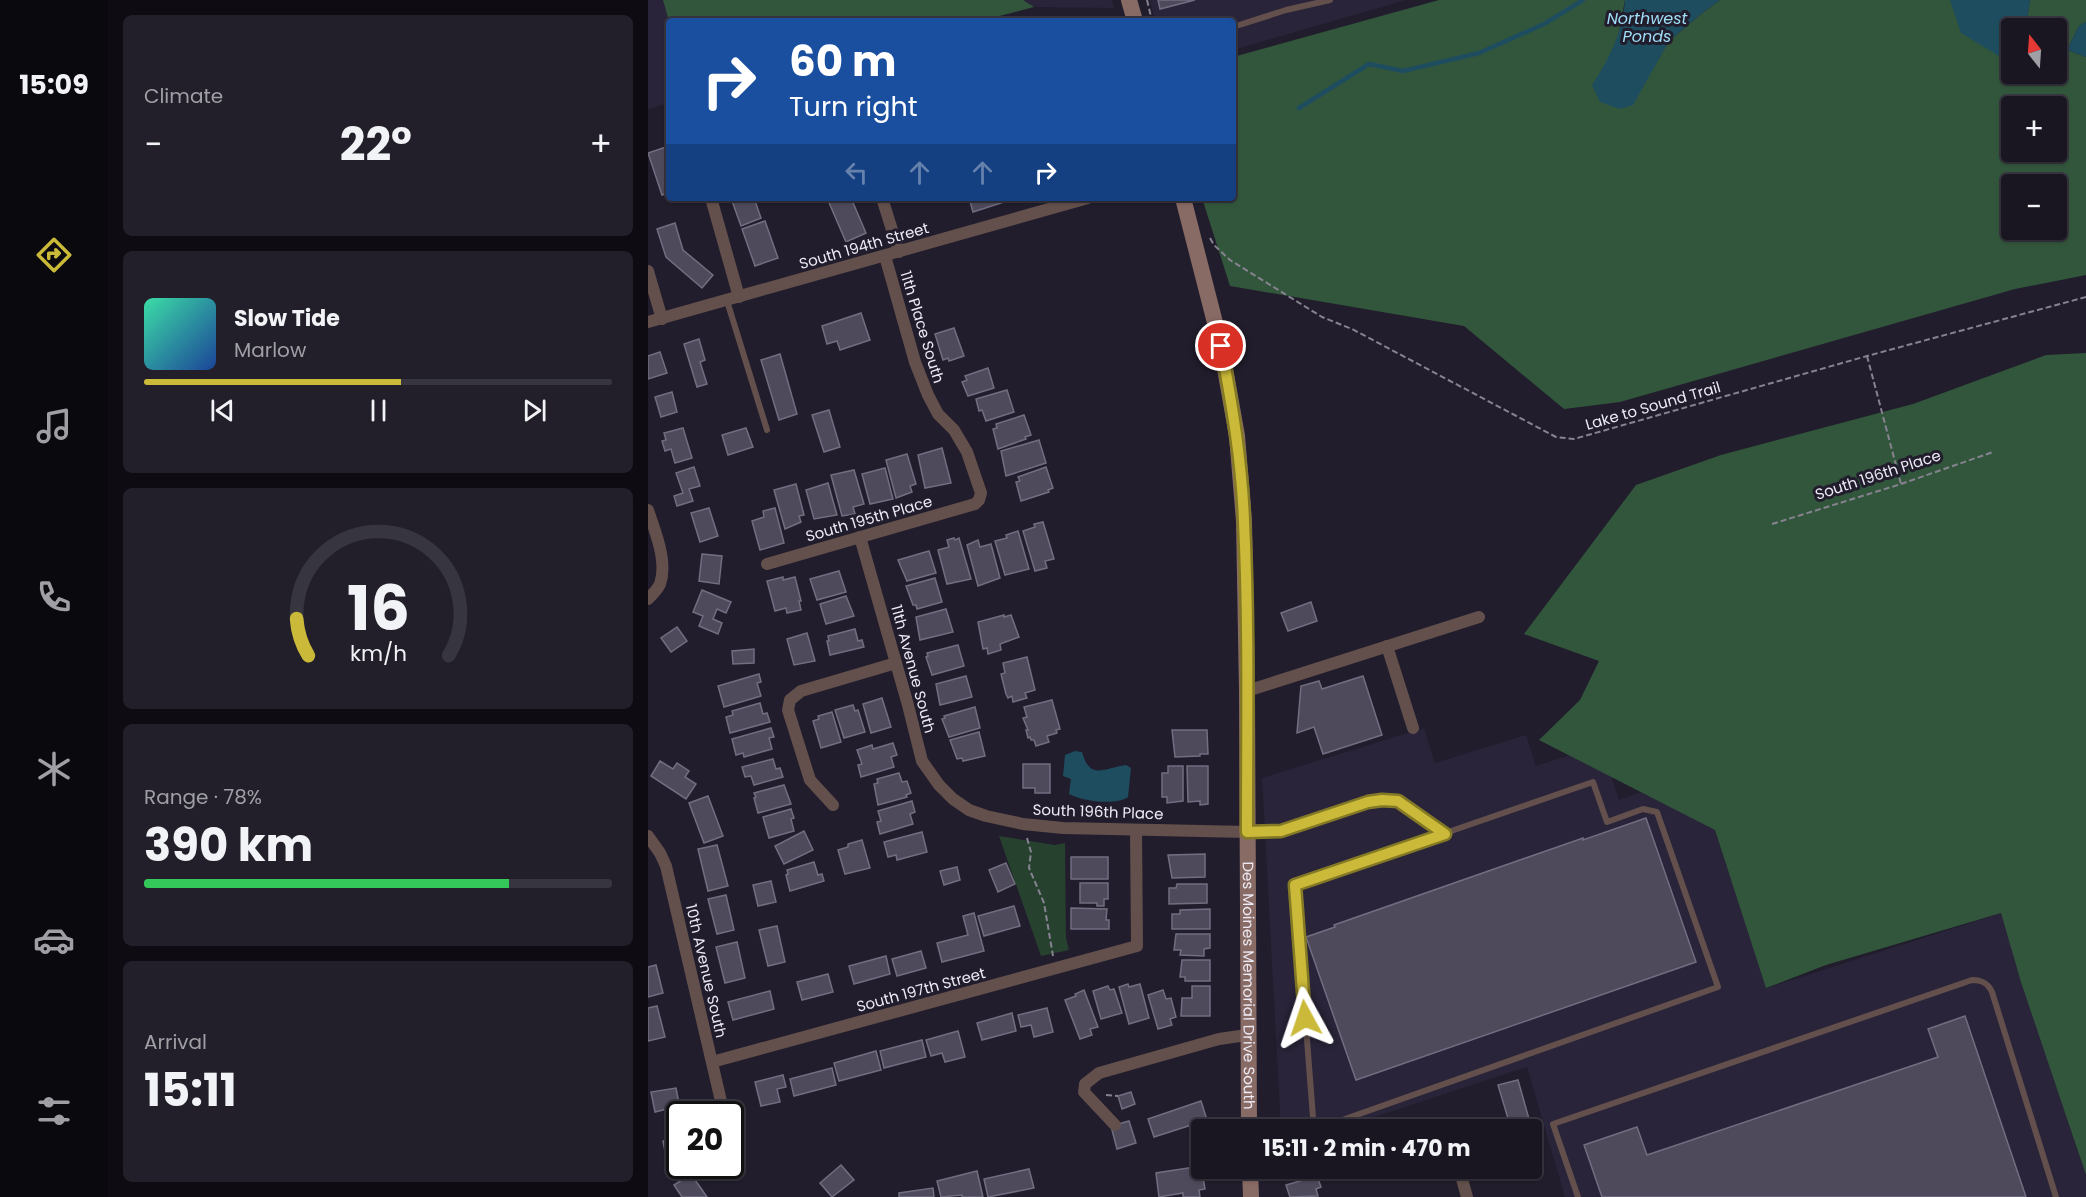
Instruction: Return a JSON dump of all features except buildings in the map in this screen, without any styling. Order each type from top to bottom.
[{"type":"main road","points":[[1129,0],[1134,18]]},
{"type":"main road","name":"Des Moines Memorial Drive South","points":[[1184,201],[1221,346],[1237,436],[1244,521],[1249,1119]]},
{"type":"main road","points":[[1250,1179],[1251,1197]]},
{"type":"street","points":[[712,201],[733,299]]},
{"type":"street","name":"11th Place South","points":[[883,201],[899,252]]},
{"type":"street","name":"South 194th Street","points":[[648,322],[1078,201]]},
{"type":"street","name":"11th Place South","points":[[885,256],[915,362],[938,414],[954,430],[967,452],[981,493],[979,500]]},
{"type":"street","points":[[648,271],[662,319]]},
{"type":"street","name":"South 195th Place","points":[[767,564],[975,504],[979,500]]},
{"type":"street","points":[[648,510],[661,551],[660,585],[648,599]]},
{"type":"street","name":"11th Avenue South","points":[[860,537],[922,761],[939,785],[954,799]]},
{"type":"street","points":[[1247,691],[1479,617]]},
{"type":"street","points":[[1387,646],[1413,728]]},
{"type":"street","points":[[833,805],[810,780],[788,710],[790,700],[801,691],[896,663]]},
{"type":"street","name":"South 196th Place","points":[[954,799],[969,810],[1023,824],[1063,828],[1247,832]]},
{"type":"street","name":"South 197th Street","points":[[712,1062],[1137,946],[1136,830]]},
{"type":"street","name":"10th Avenue South","points":[[649,837],[666,866],[721,1101]]},
{"type":"street","points":[[1115,1125],[1084,1092],[1085,1084],[1099,1073],[1219,1040],[1247,1035]]},
{"type":"street","points":[[1462,1179],[1467,1197]]},
{"type":"lane","points":[[1236,26],[1286,10],[1330,0]]},
{"type":"lane","points":[[733,299],[767,430]]},
{"type":"lane","points":[[1313,1119],[1295,885],[1593,782],[1607,822],[1643,809],[1657,812],[1718,987],[1345,1119]]},
{"type":"lane","points":[[1247,832],[1281,831],[1368,802],[1382,800],[1398,801],[1445,834]]},
{"type":"lane","points":[[1578,1197],[1553,1124],[1972,980],[1987,984],[1992,992],[2056,1197]]},
{"type":"path","points":[[1147,0],[1151,18]]},
{"type":"path","name":"Lake to Sound Trail","points":[[1209,235],[1214,245],[1230,260],[1322,317],[1352,329],[1556,437],[1574,439],[2086,297]]},
{"type":"path","points":[[1867,356],[1901,484]]},
{"type":"path","name":"South 196th Place","points":[[1772,524],[1901,484],[1993,452]]},
{"type":"path","points":[[1027,838],[1031,852],[1029,868],[1044,903],[1053,956]]},
{"type":"shaded area","points":[[648,0],[663,0],[668,18],[666,18],[666,104],[648,109]]},
{"type":"shaded area","points":[[1023,0],[1112,0],[1114,8],[1034,7]]},
{"type":"shaded area","points":[[1150,0],[1406,0],[1236,49],[1236,18],[1154,18]]},
{"type":"shaded area","points":[[1424,728],[1435,763],[1526,735],[1536,766],[1601,745],[1619,800],[1656,787],[1715,830],[1767,988],[2001,913],[2086,1176],[2086,1197],[1565,1197],[1527,1067],[1368,1119],[1280,1119],[1262,778]]},
{"type":"green space","points":[[663,0],[1023,0],[1034,7],[992,18],[668,18]]},
{"type":"green space","points":[[1439,0],[1625,0],[1618,38],[1607,61],[1651,71],[1669,41],[1720,0],[1950,0],[1999,56],[2001,53],[2001,84],[2067,84],[2067,50],[2086,57],[2086,275],[2015,289],[1620,402],[1564,409],[1464,326],[1230,286],[1203,201],[1236,201],[1236,56]]},
{"type":"green space","points":[[2030,0],[2086,0],[2086,22],[2079,26],[2067,50],[2067,18],[2027,18]]},
{"type":"green space","points":[[2086,353],[2086,1175],[2021,982],[2001,913],[1826,965],[1766,988],[1715,830],[1539,740],[1580,700],[1599,661],[1524,634],[1636,485],[1721,455],[1913,404],[2046,355]]},
{"type":"green space","points":[[999,836],[1055,845],[1065,843],[1066,938],[1069,950],[1041,956]]},
{"type":"water","name":"Northwest Ponds","points":[[1625,0],[1720,0],[1669,41],[1633,105],[1620,109],[1600,102],[1592,85],[1614,45],[1621,24]]},
{"type":"water","points":[[1950,0],[2030,0],[2027,18],[2001,18],[2001,53],[1999,56],[1961,33]]},
{"type":"water","points":[[2086,22],[2086,57],[2067,50],[2079,26]]},
{"type":"water","points":[[1075,751],[1082,752],[1089,767],[1094,770],[1126,765],[1131,768],[1128,797],[1122,800],[1098,802],[1069,794],[1071,779],[1063,776],[1065,755]]},
{"type":"waterway","points":[[1299,108],[1369,64],[1403,71],[1479,53],[1544,24],[1583,0]]},
{"type":"route","points":[[1221,346],[1237,436],[1244,521],[1247,832],[1281,831],[1368,802],[1382,800],[1398,801],[1445,834],[1295,885],[1305,1018]]}]
